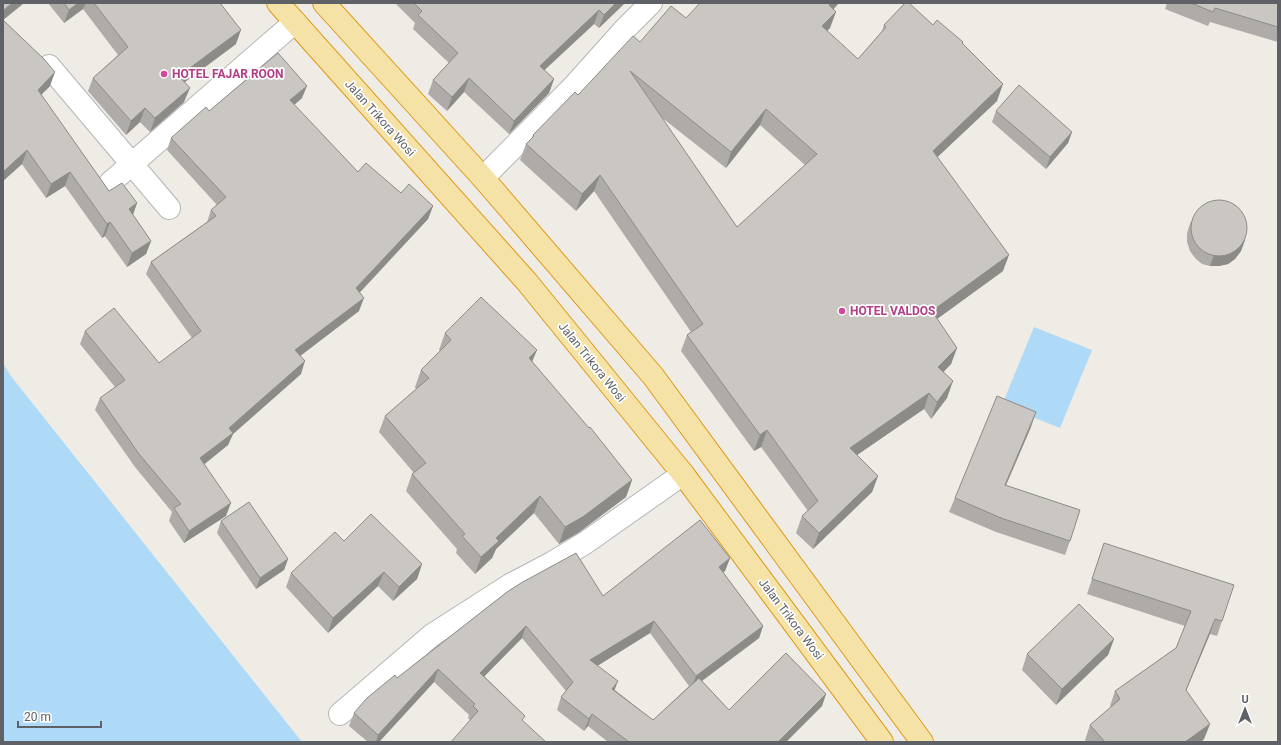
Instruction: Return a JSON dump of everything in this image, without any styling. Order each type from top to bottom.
[{"type":"highway","name":"Jalan Trikora Wosi","points":[[278,3],[527,282],[683,474],[882,742]]},
{"type":"highway","points":[[324,3],[483,178],[653,376],[922,742]]},
{"type":"street","points":[[483,178],[573,87],[624,30],[651,3]]},
{"type":"street","points":[[110,183],[295,22]]},
{"type":"street","points":[[49,66],[169,208]]},
{"type":"street","points":[[340,714],[432,635],[510,585],[552,563],[585,543],[683,474]]},
{"type":"water","points":[[1034,327],[1092,350],[1060,428],[1002,405]]},
{"type":"water","points":[[3,363],[10,375],[302,742],[3,742]]},
{"type":"building","points":[[3,3],[12,3],[3,11]]},
{"type":"building","points":[[64,3],[78,3],[69,10]]},
{"type":"building","name":"HOTEL FAJAR ROON","points":[[94,3],[220,3],[241,30],[179,76],[190,88],[155,118],[145,108],[131,121],[93,78],[128,47]]},
{"type":"building","points":[[414,3],[616,3],[604,15],[599,10],[540,66],[554,79],[514,121],[469,78],[452,97],[433,80],[458,53],[418,15],[422,11]]},
{"type":"building","points":[[700,3],[830,3],[829,5],[836,12],[822,26],[858,59],[886,27],[884,25],[905,3],[909,3],[933,25],[937,20],[963,42],[962,43],[1003,84],[933,151],[1009,255],[932,311],[957,348],[938,367],[953,381],[937,402],[929,393],[850,448],[878,476],[819,533],[802,516],[818,501],[767,430],[760,435],[687,335],[703,324],[600,175],[582,194],[526,144],[575,92],[578,95],[633,36],[640,42],[671,6],[686,18]],"holes":[[[630,71],[731,152],[766,109],[817,154],[737,227]]]},
{"type":"building","points":[[1191,3],[1278,3],[1278,27],[1215,8],[1213,12]]},
{"type":"building","points":[[3,20],[44,59],[55,72],[38,90],[109,191],[122,183],[137,203],[129,209],[151,241],[132,253],[110,222],[107,224],[70,172],[51,184],[27,150],[3,172]]},
{"type":"building","points":[[278,53],[307,86],[290,100],[358,172],[366,163],[401,193],[409,184],[433,206],[356,288],[364,298],[295,350],[305,361],[229,428],[233,433],[200,458],[231,503],[189,531],[174,508],[181,504],[139,454],[100,398],[125,380],[85,331],[114,308],[159,363],[201,331],[151,262],[216,216],[211,210],[226,197],[171,138],[206,107],[209,111]]},
{"type":"building","points":[[1019,85],[1072,132],[1050,157],[996,111]]},
{"type":"building","points":[[1219,200],[1230,202],[1239,208],[1245,217],[1247,228],[1245,239],[1239,248],[1230,254],[1219,256],[1208,254],[1199,248],[1193,239],[1191,228],[1193,217],[1199,208],[1208,202]]},
{"type":"building","points":[[481,297],[537,350],[529,358],[589,428],[590,427],[632,480],[584,516],[565,527],[540,496],[496,538],[499,541],[481,557],[462,536],[465,534],[412,474],[426,463],[385,416],[429,378],[421,370],[451,340],[445,333]]},
{"type":"building","points":[[997,396],[1036,412],[1005,485],[1080,510],[1070,541],[1001,518],[955,498]]},
{"type":"building","points":[[249,502],[288,559],[260,578],[221,521]]},
{"type":"building","points":[[371,514],[422,564],[399,587],[384,572],[333,618],[291,573],[335,532],[344,541]]},
{"type":"building","points":[[700,520],[730,558],[719,567],[763,626],[696,676],[654,621],[590,660],[618,681],[612,689],[653,720],[699,678],[729,710],[786,653],[826,694],[778,742],[629,742],[592,714],[589,719],[561,697],[573,682],[526,626],[480,673],[525,716],[522,720],[546,742],[451,742],[478,711],[473,706],[475,704],[438,669],[378,735],[354,713],[367,698],[395,675],[397,678],[507,592],[521,583],[576,553],[603,596]]},
{"type":"building","points":[[1104,543],[1234,585],[1222,621],[1215,619],[1186,690],[1210,724],[1185,742],[1105,742],[1090,725],[1120,699],[1115,691],[1176,648],[1191,611],[1092,579]]},
{"type":"building","points":[[1079,604],[1114,639],[1062,689],[1027,654]]},
{"type":"place","name":"HOTEL FAJAR ROON","points":[[164,74]]},
{"type":"place","name":"HOTEL VALDOS","points":[[842,311]]}]
